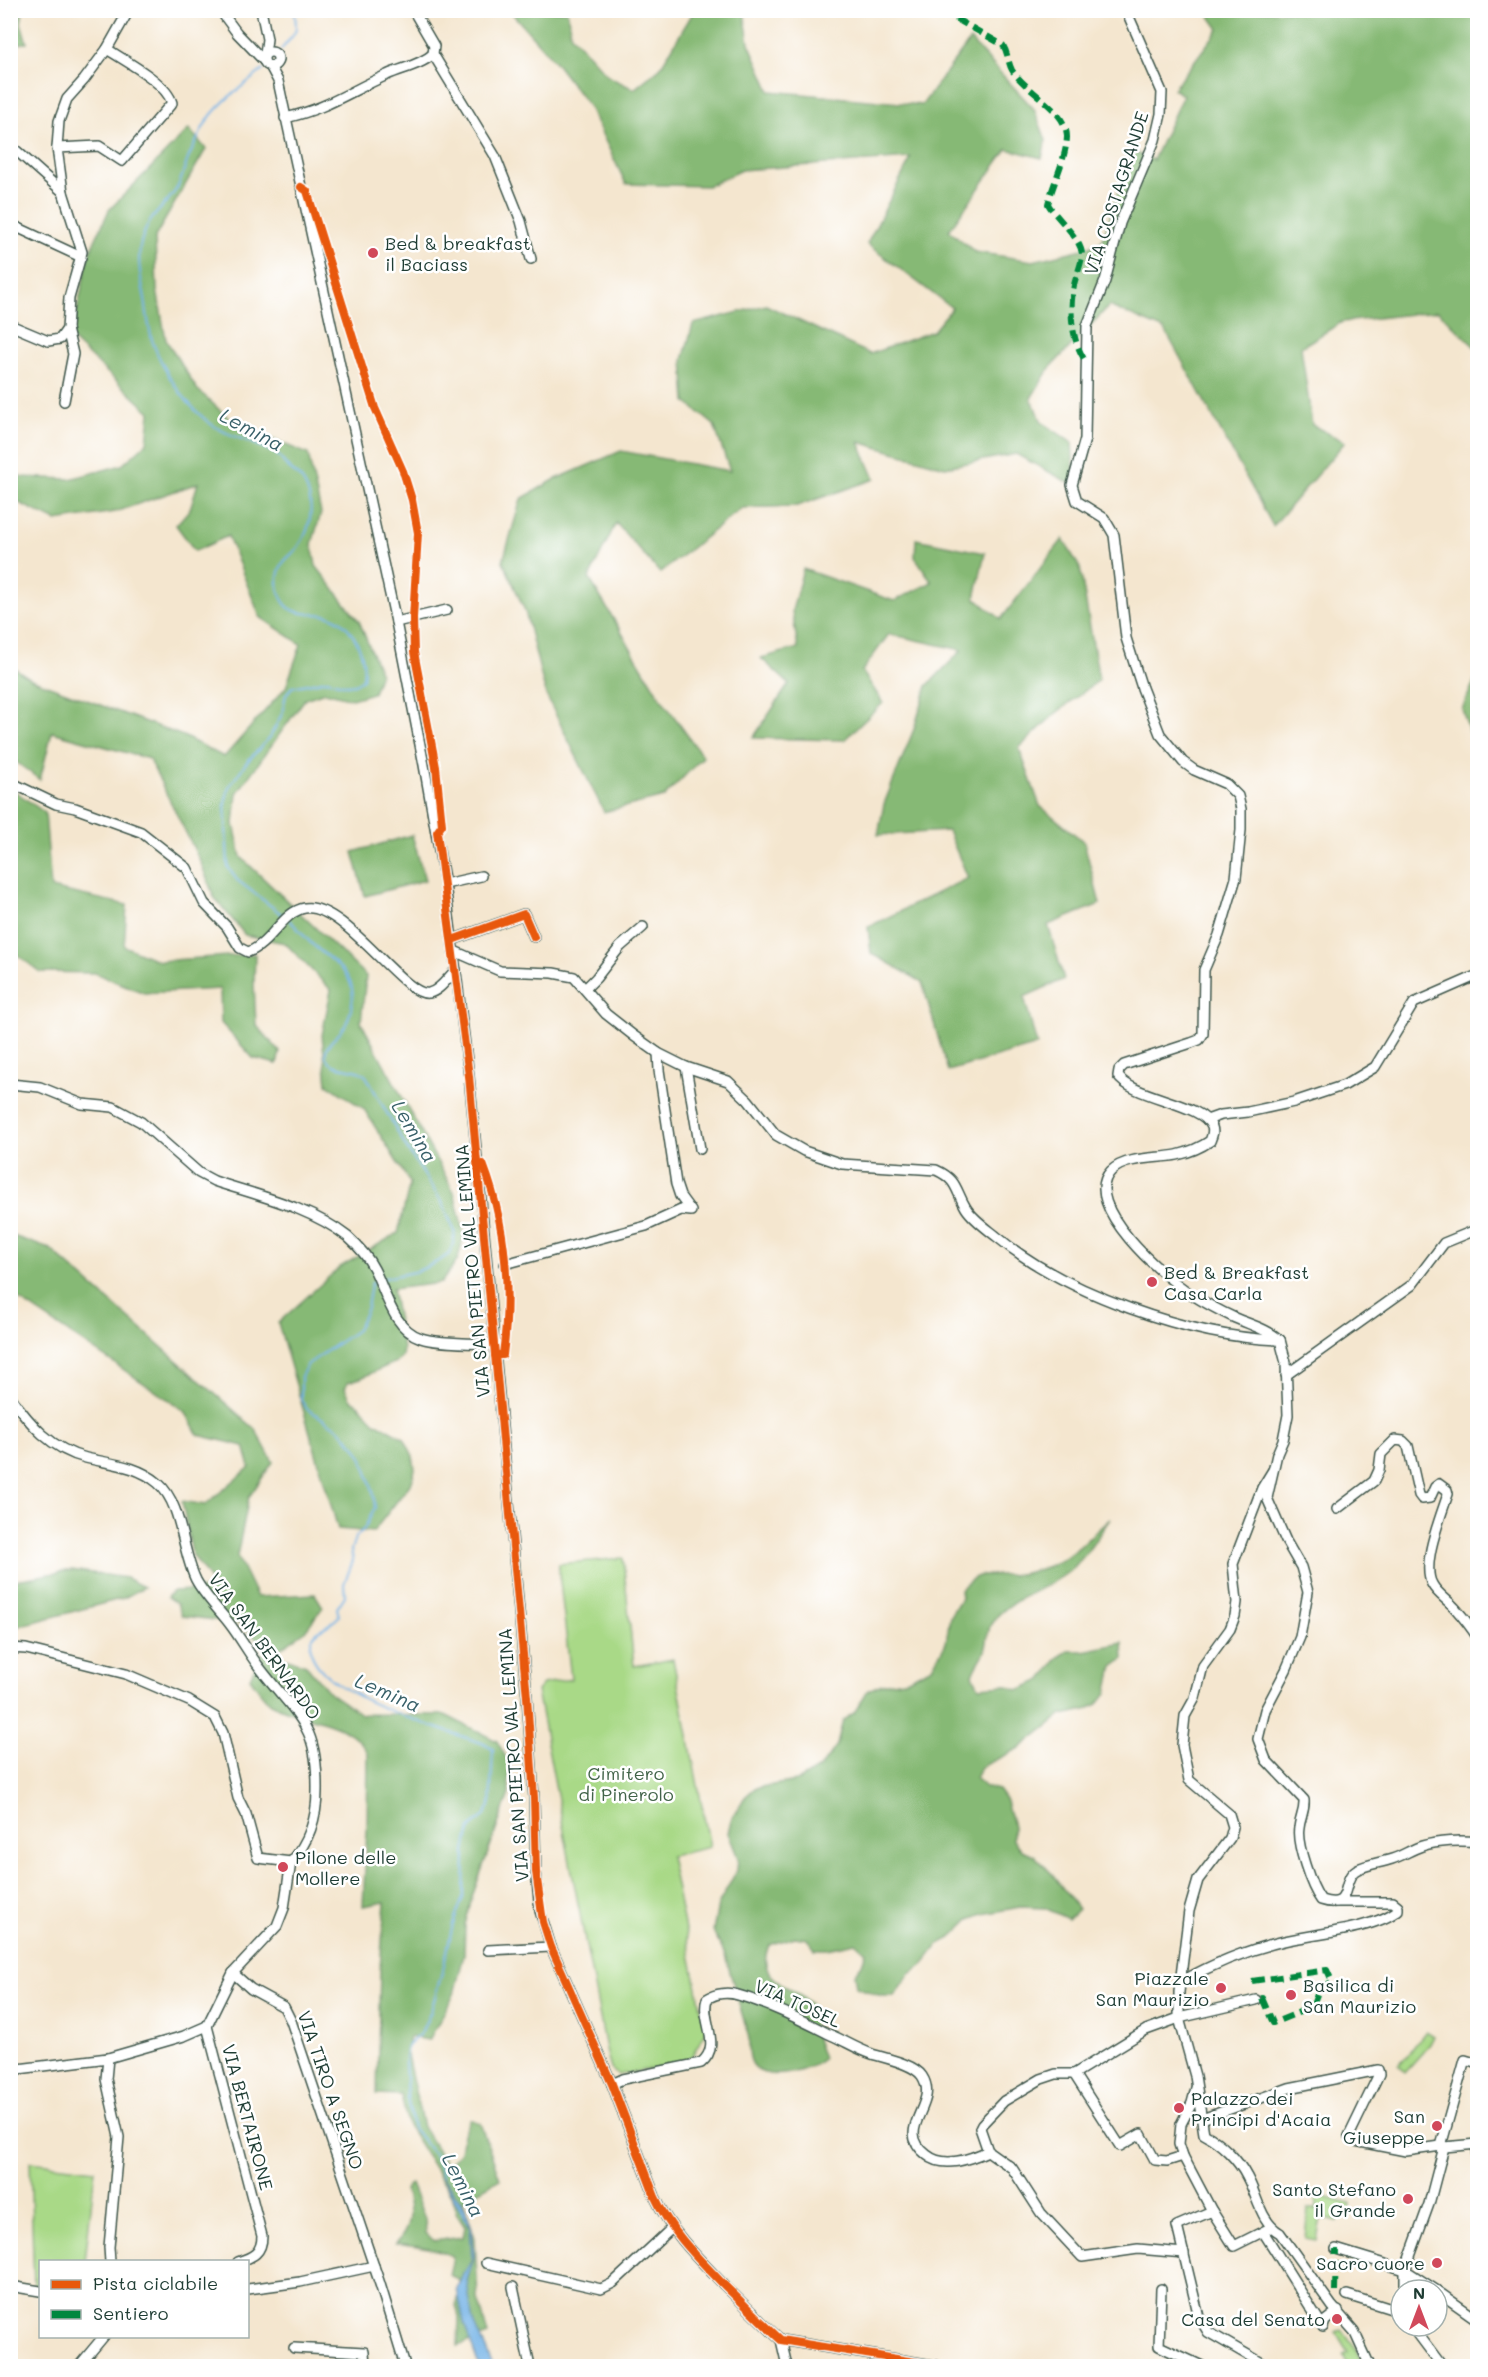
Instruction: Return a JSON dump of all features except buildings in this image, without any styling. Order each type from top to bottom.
[{"type":"street","points":[[64,401],[73,354],[68,329],[69,298],[81,257],[81,247],[63,192],[57,148],[59,121],[67,99],[107,49],[129,10]]},
{"type":"street","points":[[220,10],[230,25],[255,51],[269,58]]},
{"type":"street","points":[[261,10],[269,58]]},
{"type":"street","points":[[413,10],[434,46],[433,54],[495,156],[518,213],[531,259]]},
{"type":"street","name":"VIA COSTAGRANDE","points":[[1126,10],[1162,92],[1161,114],[1155,140],[1120,223],[1105,281],[1087,326],[1085,439],[1072,485],[1077,501],[1104,518],[1114,536],[1126,638],[1160,734],[1183,762],[1194,770],[1219,780],[1233,789],[1238,796],[1241,809],[1239,855],[1233,893],[1204,970],[1203,1034],[1191,1043],[1124,1065],[1119,1070],[1118,1076],[1127,1085],[1187,1109],[1207,1120]]},
{"type":"street","points":[[57,148],[99,146],[122,161],[172,104],[170,98],[147,75],[107,49]]},
{"type":"street","points":[[285,118],[329,105],[374,81],[425,60],[433,54]]},
{"type":"street","name":"VIA SAN PIETRO VAL LEMINA","points":[[269,58],[278,81],[396,622],[445,884],[454,951],[494,1344],[531,1743],[536,1872],[540,1911],[551,1947],[612,2084],[655,2197],[672,2228],[756,2317],[782,2340]]},
{"type":"street","points":[[10,145],[63,192]]},
{"type":"street","points":[[10,224],[81,257]]},
{"type":"street","points":[[11,328],[48,340],[60,339],[68,329]]},
{"type":"street","points":[[396,622],[447,610]]},
{"type":"street","points":[[10,782],[56,804],[75,808],[136,829],[160,845],[187,868],[204,903],[227,927],[243,951],[248,952],[258,947],[296,910],[309,908],[333,915],[385,961],[410,987],[420,993],[427,994],[436,990],[456,970]]},
{"type":"street","points":[[445,884],[481,876]]},
{"type":"street","points":[[452,940],[524,914],[534,937]]},
{"type":"street","points":[[585,988],[596,978],[620,947],[643,927]]},
{"type":"street","points":[[454,951],[500,972],[554,973],[568,975],[578,980],[606,1014],[658,1053],[686,1067],[728,1081],[776,1135],[804,1151],[842,1164],[936,1170],[944,1173],[958,1188],[966,1208],[1001,1241],[1089,1293],[1110,1302],[1190,1326],[1252,1340],[1280,1340]]},
{"type":"street","points":[[1181,1982],[1206,1967],[1247,1951],[1341,1931],[1390,1916],[1398,1910],[1398,1906],[1393,1902],[1336,1902],[1321,1900],[1317,1896],[1298,1843],[1299,1827],[1305,1808],[1304,1800],[1266,1760],[1258,1739],[1260,1722],[1300,1636],[1308,1592],[1301,1567],[1286,1541],[1267,1498],[1287,1426],[1284,1350],[1280,1340],[1190,1294],[1167,1277],[1146,1257],[1108,1208],[1104,1183],[1113,1169],[1131,1162],[1177,1155],[1201,1147],[1210,1140],[1214,1132],[1207,1120],[1221,1115],[1294,1102],[1345,1085],[1375,1067],[1414,1003],[1478,975]]},
{"type":"street","points":[[505,1264],[646,1226],[681,1210],[691,1211],[680,1196],[676,1184],[658,1053]]},
{"type":"street","points":[[686,1067],[700,1149]]},
{"type":"street","points":[[10,1084],[40,1087],[82,1104],[113,1107],[141,1122],[199,1173],[214,1181],[316,1216],[348,1238],[362,1251],[373,1266],[394,1313],[402,1325],[422,1339],[494,1344]]},
{"type":"street","points":[[1286,1375],[1412,1285],[1444,1243],[1478,1229]]},
{"type":"street","name":"VIA SAN BERNARDO","points":[[10,1395],[34,1426],[61,1449],[84,1458],[131,1467],[159,1485],[177,1514],[188,1563],[197,1582],[259,1667],[305,1723],[317,1760],[316,1813],[304,1843],[291,1862]]},
{"type":"street","points":[[1337,1509],[1374,1481],[1382,1454],[1395,1440],[1403,1441],[1408,1446],[1419,1495],[1422,1499],[1430,1498],[1439,1484],[1447,1490],[1448,1494],[1438,1525],[1428,1573],[1438,1592],[1455,1608],[1478,1638]]},
{"type":"street","points":[[1273,1470],[1262,1488],[1233,1564],[1237,1602],[1235,1616],[1230,1629],[1203,1666],[1195,1698],[1185,1716],[1182,1745],[1189,1779],[1229,1814],[1233,1827],[1230,1838],[1198,1880],[1189,1911],[1179,2018],[1197,2086],[1204,2134],[1216,2141],[1246,2175],[1267,2230],[1323,2327],[1326,2321],[1338,2311]]},
{"type":"street","points":[[10,1648],[26,1649],[126,1674],[189,1701],[215,1717],[223,1733],[238,1798],[246,1814],[258,1858],[291,1862],[284,1908],[277,1926],[233,1973]]},
{"type":"street","points":[[1336,1902],[1347,1892],[1348,1877],[1362,1867],[1432,1844],[1478,1842]]},
{"type":"street","points":[[488,1950],[551,1947]]},
{"type":"street","name":"VIA BERTAIRONE","points":[[233,1973],[207,2026],[262,2236],[258,2253],[245,2260]]},
{"type":"street","name":"VIA TIRO A SEGNO","points":[[233,1973],[251,1989],[284,2007],[291,2021],[374,2266],[405,2367]]},
{"type":"street","name":"VIA TOSEL","points":[[612,2084],[623,2079],[701,2063],[706,2059],[712,2040],[706,2008],[707,1999],[718,1994],[736,1994],[801,2021],[860,2050],[914,2069],[922,2076],[926,2087],[925,2103],[916,2117],[915,2142],[929,2157],[944,2163],[963,2160],[988,2151]]},
{"type":"street","points":[[1184,2253],[1138,2249],[1082,2258],[1041,2213],[1012,2168],[988,2151],[980,2128],[984,2120],[1004,2101],[1041,2079],[1056,2074],[1074,2074],[1146,2030],[1179,2018],[1256,2000]]},
{"type":"street","points":[[10,2070],[108,2058],[184,2036],[207,2026]]},
{"type":"street","points":[[108,2058],[106,2079],[118,2137],[109,2247],[111,2260]]},
{"type":"street","points":[[1405,2278],[1405,2270],[1429,2204],[1465,2060],[1478,2064]]},
{"type":"street","points":[[1202,2119],[1288,2088],[1378,2070],[1379,2074],[1349,2136],[1355,2141],[1406,2151],[1443,2146],[1477,2145],[1478,2169]]},
{"type":"street","points":[[1074,2074],[1120,2146],[1141,2134],[1155,2160],[1167,2161],[1183,2156]]},
{"type":"street","points":[[1197,2086],[1192,2103],[1180,2125],[1179,2144],[1183,2156],[1212,2211],[1234,2246],[1267,2230]]},
{"type":"street","points":[[1212,2211],[1177,2226],[1199,2317],[1208,2332],[1267,2367]]},
{"type":"street","points":[[486,2263],[601,2289],[613,2283],[672,2228]]},
{"type":"street","points":[[1267,2230],[1284,2239],[1354,2331],[1371,2367]]},
{"type":"street","points":[[1336,2249],[1405,2270],[1417,2278]]},
{"type":"street","points":[[249,2289],[300,2282],[374,2266]]},
{"type":"street","points":[[10,2286],[39,2291]]},
{"type":"street","points":[[513,2287],[531,2367]]},
{"type":"street","points":[[1161,2289],[1159,2346],[1202,2367]]},
{"type":"street","points":[[1347,2295],[1389,2308]]},
{"type":"street","points":[[1449,2299],[1478,2320]]},
{"type":"street","points":[[79,2367],[103,2338]]},
{"type":"street","points":[[1421,2338],[1442,2367]]},
{"type":"street","points":[[787,2367],[782,2340],[939,2367]]},
{"type":"street","points":[[294,2348],[364,2352],[365,2367]]},
{"type":"green space","points":[[10,11],[23,11],[21,23],[27,43],[11,44]]},
{"type":"green space","points":[[510,11],[567,11],[571,35],[609,77],[634,89],[660,68],[694,11],[744,11],[749,43],[770,91],[922,105],[970,40],[1034,109],[1046,140],[1042,158],[1007,149],[949,230],[975,252],[1033,261],[1087,248],[1102,241],[1131,151],[1153,160],[1183,95],[1173,89],[1219,29],[1206,11],[1477,11],[1477,349],[1438,311],[1342,322],[1301,347],[1312,425],[1345,442],[1273,526],[1165,330],[1109,306],[1049,369],[1031,398],[1042,422],[1072,443],[1075,486],[1016,454],[945,467],[859,442],[875,479],[797,506],[742,508],[660,573],[616,523],[589,578],[658,694],[703,757],[664,797],[604,812],[546,695],[525,611],[503,561],[521,499],[554,480],[621,451],[730,471],[714,425],[686,402],[683,360],[693,324],[766,305],[870,354],[933,331],[952,308],[867,244],[911,158],[741,170],[708,186],[626,184],[589,107],[555,62]]},
{"type":"green space","points":[[189,129],[206,149],[155,237],[157,290],[166,340],[197,389],[235,424],[308,454],[321,513],[312,544],[316,566],[359,621],[380,673],[373,693],[352,699],[325,692],[305,699],[237,793],[234,824],[241,857],[366,976],[361,1022],[454,1192],[464,1234],[458,1259],[441,1283],[392,1289],[403,1349],[402,1356],[398,1361],[348,1382],[345,1388],[351,1400],[357,1403],[375,1422],[404,1438],[413,1456],[415,1469],[412,1482],[373,1532],[338,1529],[278,1323],[340,1267],[398,1233],[410,1183],[364,1109],[327,1084],[322,1035],[331,990],[285,943],[245,935],[214,897],[201,863],[149,759],[52,732],[40,780],[11,758],[11,666],[31,679],[183,736],[224,757],[286,687],[301,644],[260,617],[228,536],[195,551],[176,525],[190,509],[198,483],[115,512],[56,521],[11,499],[10,469],[21,477],[70,479],[122,465],[147,443],[150,412],[71,339],[89,254],[109,210]]},
{"type":"green space","points":[[916,539],[985,553],[975,598],[1001,619],[1063,539],[1080,568],[1099,680],[1055,714],[1019,748],[1040,806],[1084,842],[1100,904],[1048,925],[1064,979],[1024,997],[1037,1045],[948,1071],[922,982],[871,953],[868,927],[968,878],[948,831],[878,835],[884,804],[914,729],[927,686],[962,650],[889,634],[862,671],[883,703],[844,740],[753,738],[789,684],[761,658],[798,648],[792,611],[803,569],[894,601],[932,582],[915,557]]},
{"type":"green space","points":[[1477,675],[1477,758],[1462,709]]},
{"type":"green space","points":[[12,789],[45,813],[51,888],[127,905],[124,946],[159,961],[255,954],[256,1025],[280,1052],[277,1064],[253,1058],[221,1023],[220,989],[144,993],[95,973],[40,972],[11,950]]},
{"type":"green space","points":[[412,835],[425,880],[365,896],[353,852]]},
{"type":"green space","points":[[10,1235],[50,1249],[255,1429],[273,1462],[249,1497],[237,1556],[257,1597],[315,1594],[323,1607],[304,1632],[272,1654],[240,1623],[182,1616],[177,1604],[167,1597],[173,1591],[216,1589],[192,1554],[182,1501],[205,1505],[250,1467],[244,1446],[198,1435],[185,1411],[11,1294]]},
{"type":"green space","points":[[1110,1519],[1085,1555],[1067,1573],[1016,1601],[998,1615],[991,1624],[985,1651],[973,1675],[979,1687],[1005,1685],[1018,1690],[1042,1680],[1057,1658],[1068,1651],[1083,1651],[1123,1643],[1124,1659],[1113,1667],[1107,1693],[1098,1704],[1086,1710],[1062,1715],[1020,1748],[981,1767],[975,1778],[985,1787],[998,1790],[1006,1801],[1013,1826],[1013,1840],[1021,1850],[1034,1855],[1053,1875],[1078,1909],[1068,1919],[1045,1908],[1020,1907],[983,1914],[970,1919],[951,1938],[939,1944],[922,1966],[910,1974],[894,1996],[881,1996],[856,1987],[854,1974],[862,1964],[866,1952],[856,1943],[828,1949],[815,1949],[807,1939],[795,1937],[769,1945],[766,1967],[770,1974],[812,2005],[814,2033],[823,2059],[809,2068],[789,2073],[769,2074],[760,2071],[751,2060],[749,2038],[725,1955],[713,1931],[718,1905],[737,1870],[738,1858],[728,1833],[731,1820],[745,1797],[755,1788],[797,1781],[821,1767],[837,1745],[843,1720],[854,1713],[868,1690],[882,1684],[908,1679],[932,1667],[946,1643],[950,1616],[961,1598],[960,1590],[972,1579],[983,1575],[1021,1574],[1059,1562]]},
{"type":"green space","name":"Cimitero di Pinerolo","points":[[623,1558],[634,1666],[673,1659],[710,1847],[670,1856],[706,2032],[688,2062],[618,2075],[611,2069],[607,2054],[537,1691],[543,1684],[571,1679],[558,1564]]},
{"type":"green space","points":[[72,1570],[126,1578],[144,1587],[124,1598],[11,1628],[11,1581]]},
{"type":"green space","points":[[261,1654],[285,1658],[306,1665],[330,1693],[361,1714],[445,1715],[497,1741],[509,1763],[509,1794],[473,1894],[465,1925],[464,1955],[454,1994],[429,2040],[409,2037],[406,2051],[423,2127],[447,2166],[460,2152],[463,2134],[470,2119],[480,2123],[500,2179],[463,2200],[475,2238],[478,2299],[488,2335],[458,2346],[459,2317],[456,2305],[461,2289],[458,2279],[449,2275],[453,2258],[435,2249],[396,2243],[405,2231],[409,2218],[405,2190],[411,2184],[425,2219],[426,2233],[434,2241],[463,2237],[465,2227],[457,2215],[451,2195],[408,2126],[401,2095],[377,2094],[380,1968],[385,1902],[363,1906],[368,1754],[350,1733],[325,1722],[283,1709],[268,1701],[250,1678]]},
{"type":"green space","points":[[1426,2031],[1434,2036],[1430,2044],[1405,2072],[1399,2066]]},
{"type":"green space","points":[[30,2162],[95,2170],[85,2260],[39,2260],[39,2287],[34,2286]]},
{"type":"green space","points":[[1316,2195],[1350,2204],[1348,2217],[1339,2214],[1337,2222],[1321,2218],[1317,2240],[1305,2238],[1308,2209],[1317,2209]]},
{"type":"green space","points":[[1342,2329],[1355,2347],[1363,2366],[1348,2366],[1343,2354],[1348,2352],[1336,2332]]},
{"type":"water","points":[[441,2175],[464,2206],[472,2228],[474,2257],[467,2281],[472,2317],[493,2366],[479,2366],[464,2323],[457,2289],[472,2261],[470,2228]]},
{"type":"waterway","name":"Lemina","points":[[281,50],[296,30],[294,10]]},
{"type":"waterway","name":"Lemina","points":[[263,70],[231,95],[209,118],[191,152],[177,188],[146,229],[141,243],[139,265],[151,337],[157,354],[175,385],[207,421],[232,435],[278,455],[302,481],[307,491],[311,507],[309,524],[303,540],[280,568],[278,585],[283,601],[295,611],[329,616],[338,620],[351,633],[363,660],[363,679],[355,684],[347,685],[327,680],[292,687],[286,694],[282,714],[270,737],[246,763],[229,787],[225,803],[228,867],[237,880],[284,916]]},
{"type":"waterway","name":"Lemina","points":[[289,920],[342,970],[352,986],[353,997],[348,1021],[326,1049],[326,1057],[333,1065],[357,1070],[366,1076],[409,1152],[442,1202],[455,1232],[449,1254],[439,1261],[418,1271],[381,1279]]},
{"type":"waterway","name":"Lemina","points":[[375,1281],[371,1284],[367,1308],[357,1330],[308,1364],[301,1376],[301,1400],[307,1409],[338,1428],[362,1457],[373,1491],[375,1508],[364,1529],[355,1538],[351,1550],[353,1561],[344,1584],[345,1596],[337,1608],[339,1616],[317,1632],[312,1639],[313,1658],[327,1675],[378,1706],[493,1749],[490,1806],[484,1816],[470,1828],[465,1851],[464,1895],[453,1924],[431,2011],[421,2033],[407,2046],[405,2059],[407,2097],[413,2128],[435,2156],[442,2176]]},
{"type":"marked path","points":[[940,10],[1003,45],[1012,70],[1018,78],[1053,110],[1065,127],[1067,137],[1064,154],[1048,204],[1081,248],[1082,258],[1074,285],[1072,325],[1077,344],[1086,362]]},
{"type":"marked path","points":[[1252,1981],[1327,1970],[1332,1981],[1318,1992],[1312,2007],[1273,2023],[1262,1998],[1256,2000]]},
{"type":"marked path","points":[[1335,2291],[1336,2249]]},
{"type":"cycle path","points":[[301,187],[307,191],[375,408],[403,471],[412,500],[418,533],[413,618],[414,652],[436,767],[442,825],[437,832],[469,1076],[527,1697],[534,1798],[536,1872],[543,1922],[551,1947],[612,2084],[655,2197],[669,2222],[695,2254],[781,2340],[939,2366]]},
{"type":"cycle path","points":[[452,940],[524,914],[534,937]]},
{"type":"cycle path","points":[[483,1164],[497,1210],[505,1258],[506,1307],[503,1355],[495,1355]]},
{"type":"place","name":"Bed & breakfast il Baciass","points":[[373,253]]},
{"type":"place","name":"Bed & Breakfast Casa Carla","points":[[1152,1282]]},
{"type":"place","name":"Pilone delle Mollere","points":[[283,1867]]},
{"type":"place","name":"Piazzale San Maurizio","points":[[1221,1988]]},
{"type":"place","name":"Basilica di San Maurizio","points":[[1291,1995]]},
{"type":"place","name":"Palazzo dei Principi d'Acaia","points":[[1179,2108]]},
{"type":"place","name":"San Giuseppe","points":[[1437,2126]]},
{"type":"place","name":"Santo Stefano il Grande","points":[[1408,2199]]},
{"type":"place","name":"Sacro cuore","points":[[1437,2263]]},
{"type":"place","name":"Casa del Senato","points":[[1337,2319]]}]
